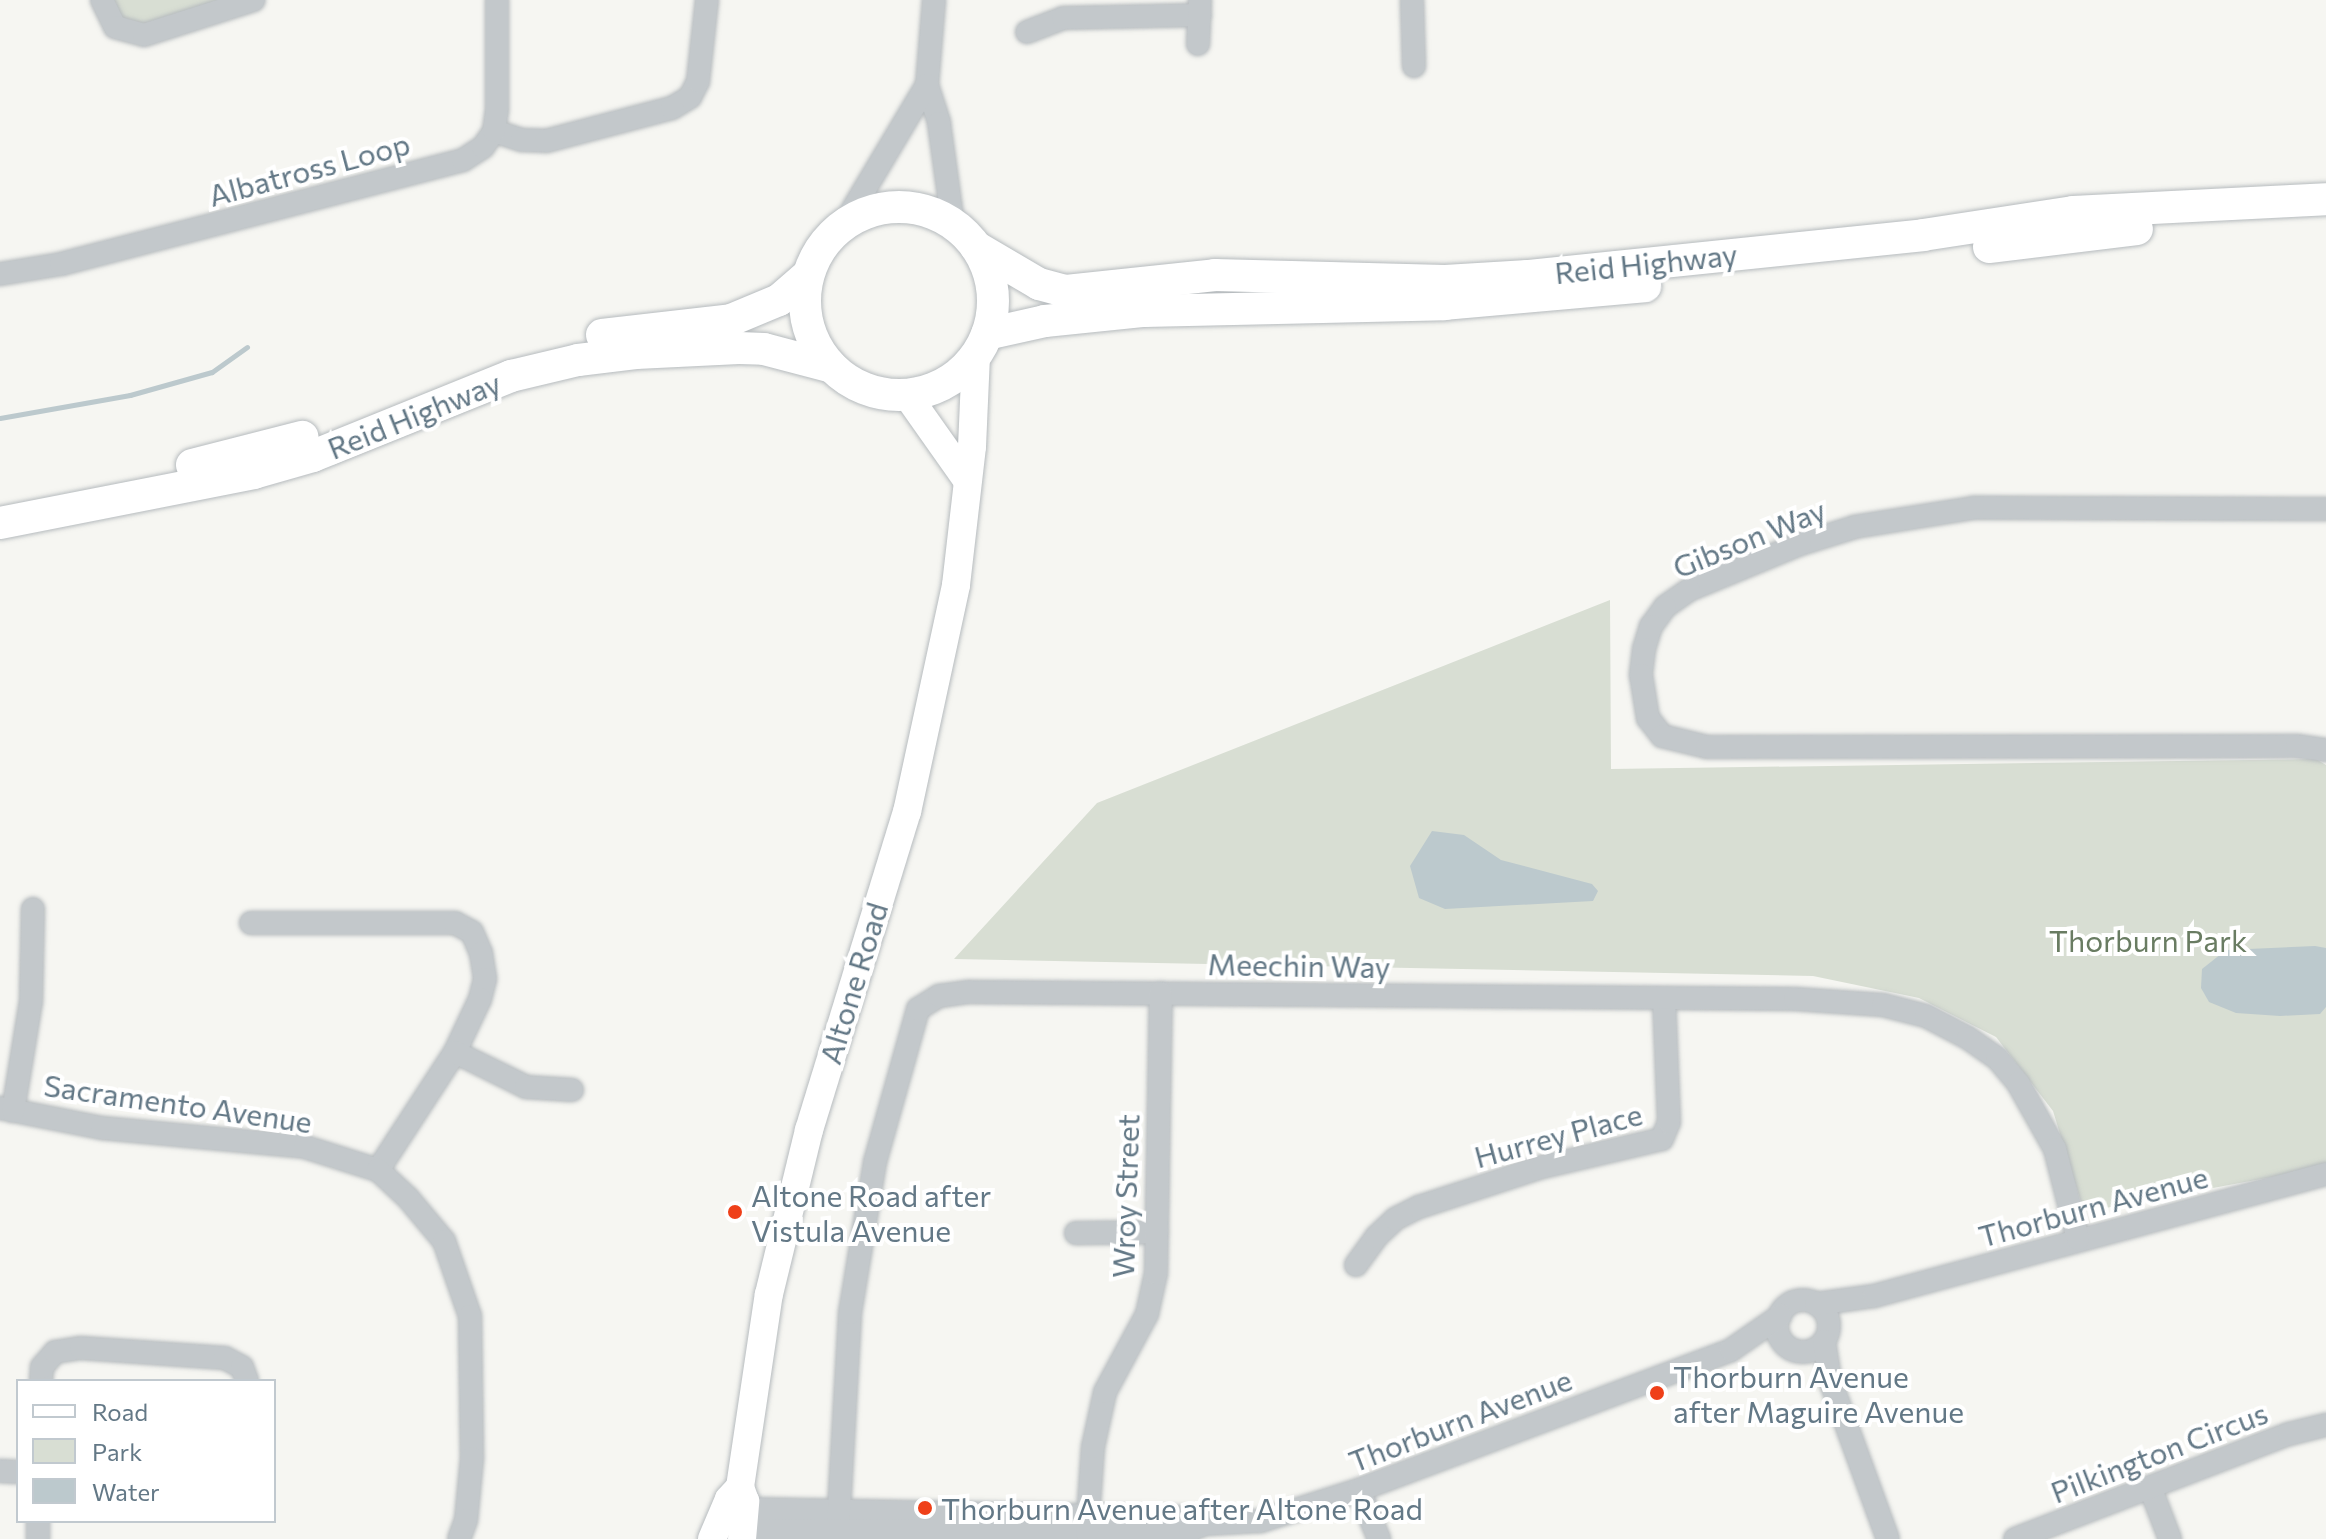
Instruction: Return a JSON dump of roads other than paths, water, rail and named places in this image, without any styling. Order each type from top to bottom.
[{"type":"highway","name":"Reid Highway","points":[[976,247],[1039,284],[1066,291],[1215,275],[1445,281],[1528,276],[1923,235],[2073,212],[2326,199]]},
{"type":"highway","points":[[891,207],[923,210],[953,224],[976,247],[985,261],[993,292],[982,344],[953,378],[907,395],[874,392],[832,367],[813,340],[807,325],[807,276],[821,247],[844,224],[859,215],[891,207]]},
{"type":"highway","name":"Reid Highway","points":[[982,344],[1045,321],[1144,311],[1445,304],[1529,298],[2173,225],[2326,220]]},
{"type":"highway","name":"Reid Highway","points":[[0,502],[192,465],[306,436],[391,406],[525,351],[602,335],[731,320],[779,300],[807,276]]},
{"type":"highway","name":"Reid Highway","points":[[0,523],[254,473],[313,456],[511,376],[578,360],[636,353],[739,348],[764,349],[832,367]]},
{"type":"main road","name":"Altone Road","points":[[742,1516],[769,1294],[809,1130],[912,791],[956,585],[982,344]]},
{"type":"main road","points":[[907,395],[967,480]]},
{"type":"main road","name":"Altone Road","points":[[712,1539],[729,1499],[742,1516]]},
{"type":"street","points":[[102,0],[115,27],[144,35],[254,0]]},
{"type":"street","points":[[497,0],[497,109],[494,131],[522,140],[546,141],[672,108],[690,97],[698,81],[707,0]]},
{"type":"street","points":[[934,0],[927,85],[939,123],[953,224]]},
{"type":"street","points":[[1412,0],[1414,66]]},
{"type":"street","points":[[1027,32],[1063,18],[1200,8],[1198,44]]},
{"type":"street","points":[[844,224],[927,85]]},
{"type":"street","name":"Albatross Loop","points":[[0,274],[61,264],[463,160],[483,147],[494,131]]},
{"type":"street","name":"Gibson Way","points":[[2326,509],[1973,508],[1855,527],[1800,544],[1689,590],[1665,607],[1651,626],[1641,675],[1648,718],[1662,736],[1707,747],[2297,746],[2326,750]]},
{"type":"street","points":[[7,1110],[31,1001],[33,909]]},
{"type":"street","points":[[251,923],[455,923],[472,932],[481,953],[485,979],[455,1052],[378,1170]]},
{"type":"street","name":"Meechin Way","points":[[838,1520],[850,1313],[875,1162],[918,1009],[939,996],[969,992],[1795,999],[1883,1005],[1926,1016],[1968,1038],[1997,1058],[2040,1120],[2055,1149],[2078,1239]]},
{"type":"street","name":"Wroy Street","points":[[1087,1523],[1093,1447],[1105,1392],[1147,1314],[1156,1273],[1161,993]]},
{"type":"street","name":"Hurrey Place","points":[[1356,1265],[1376,1237],[1395,1219],[1419,1207],[1542,1167],[1662,1139],[1669,1122],[1664,999]]},
{"type":"street","points":[[455,1052],[526,1087],[572,1090]]},
{"type":"street","name":"Sacramento Avenue","points":[[7,1110],[102,1128],[305,1147],[378,1170],[408,1198],[444,1241],[470,1316],[472,1458],[466,1520],[459,1539]]},
{"type":"street","name":"Thorburn Avenue","points":[[1816,1304],[1874,1296],[2326,1174]]},
{"type":"street","points":[[1076,1233],[1157,1232]]},
{"type":"street","name":"Thorburn Avenue","points":[[1826,1338],[1874,1296]]},
{"type":"street","points":[[1830,1380],[1778,1330],[1780,1316],[1795,1302],[1816,1304],[1829,1320],[1826,1338],[1830,1380],[1888,1539]]},
{"type":"street","name":"Thorburn Avenue","points":[[742,1516],[984,1528],[1190,1516],[1205,1524],[1261,1521],[1359,1490],[1731,1350],[1780,1316]]},
{"type":"street","points":[[1795,1349],[1826,1338]]},
{"type":"street","points":[[41,1379],[42,1367],[55,1352],[81,1348],[225,1358],[242,1367],[246,1379]]},
{"type":"street","name":"Thorburn Avenue","points":[[1731,1350],[1795,1349]]},
{"type":"street","name":"Pilkington Circus","points":[[2015,1539],[2289,1434],[2326,1425]]},
{"type":"street","points":[[2150,1487],[2170,1539]]},
{"type":"street","points":[[1359,1490],[1379,1539]]},
{"type":"water","points":[[1432,831],[1464,835],[1501,860],[1592,884],[1598,891],[1593,901],[1445,909],[1419,898],[1410,866]]},
{"type":"water","points":[[2326,948],[2326,1007],[2320,1014],[2280,1016],[2236,1013],[2209,1002],[2201,988],[2202,969],[2226,950]]},
{"type":"waterway","points":[[0,418],[130,395],[212,372],[247,347]]},
{"type":"place","name":"Altone Road after Vistula Avenue","points":[[735,1212]]},
{"type":"place","name":"Thorburn Avenue after Maguire Avenue","points":[[1657,1393]]},
{"type":"place","name":"Thorburn Avenue after Altone Road","points":[[925,1508]]},
{"type":"park label","name":"Thorburn Park","points":[[2148,940]]}]
